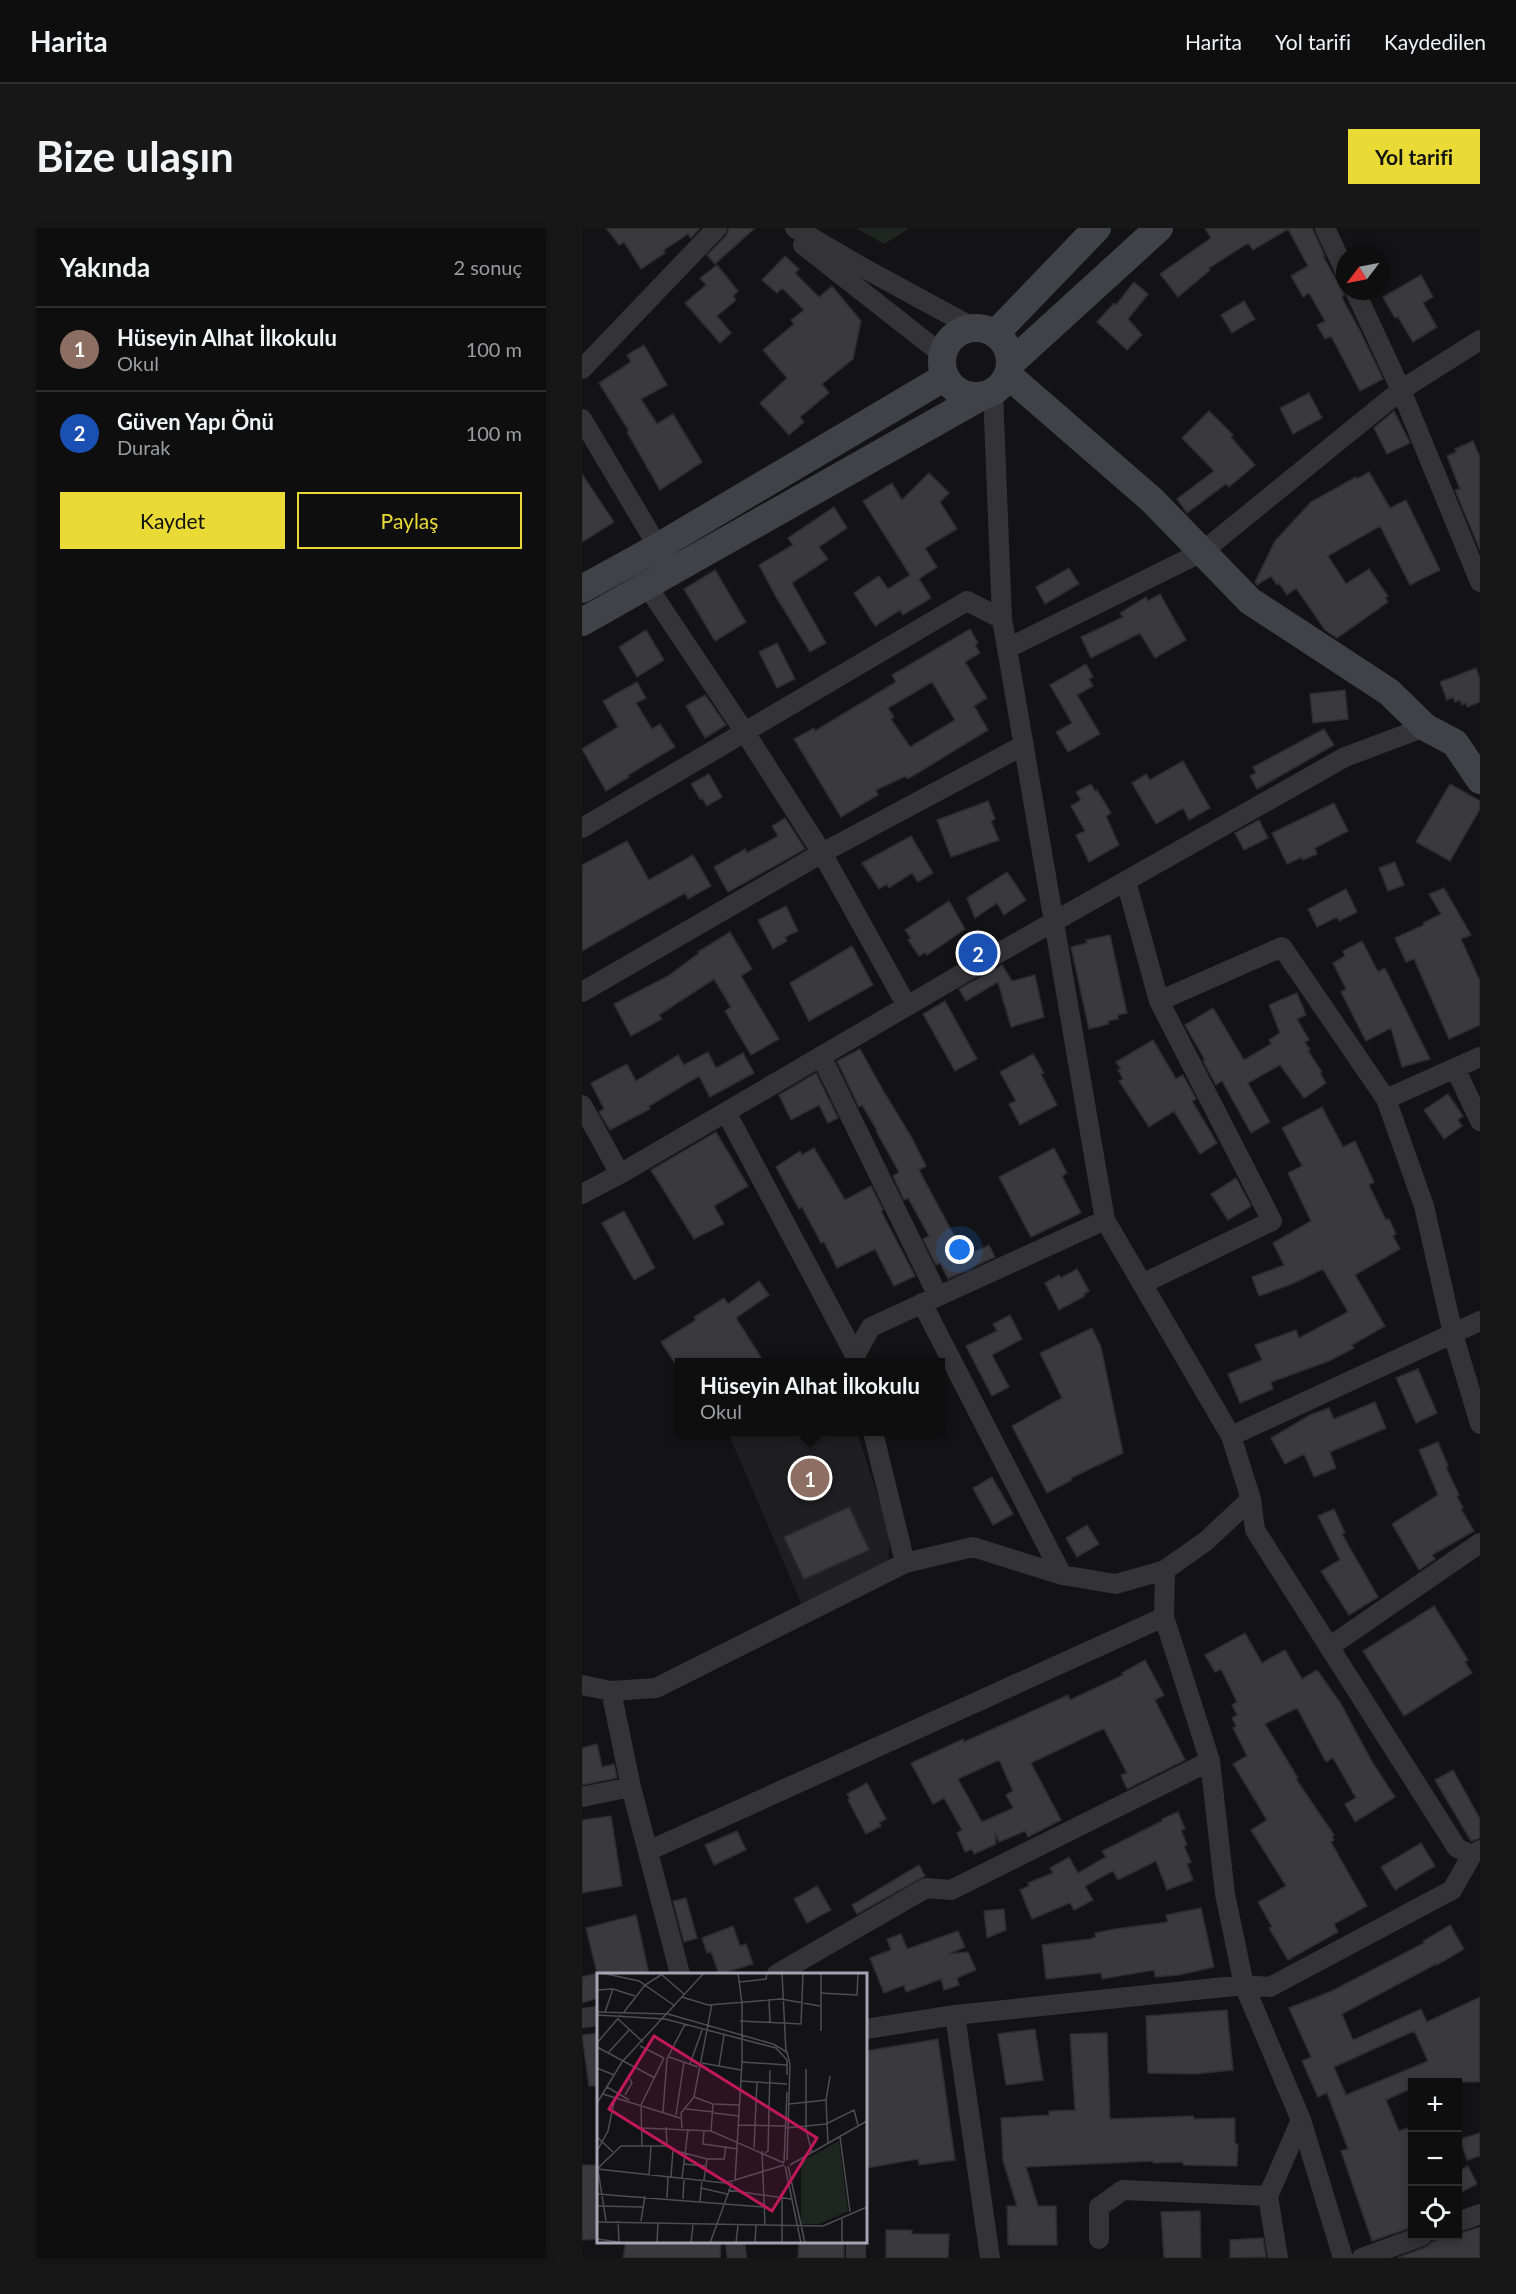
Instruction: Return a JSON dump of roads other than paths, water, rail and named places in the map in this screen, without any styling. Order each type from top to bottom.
[{"type":"street","points":[[582,369],[717,228]]},
{"type":"street","points":[[782,228],[944,366],[952,386],[961,393],[971,396],[999,382]]},
{"type":"street","points":[[795,228],[860,267],[1004,342],[1009,352],[999,382],[1002,619],[1105,1220],[1231,1436],[1251,1499],[1255,1530],[1457,1848],[1476,1852],[1452,1890],[1270,1987],[1244,1985],[955,2015],[867,2029]]},
{"type":"street","points":[[582,622],[647,585],[665,559],[944,366],[954,336],[963,330],[984,331],[1097,228]]},
{"type":"street","points":[[582,589],[665,559],[999,382],[1159,228]]},
{"type":"street","points":[[1325,228],[1336,252]]},
{"type":"street","points":[[1359,300],[1401,390],[1480,582]]},
{"type":"street","points":[[1008,648],[1202,552],[1401,390],[1480,340]]},
{"type":"street","points":[[999,382],[1152,500],[1250,601],[1389,692],[1425,727],[1468,742],[1480,780]]},
{"type":"street","points":[[582,418],[665,559]]},
{"type":"street","points":[[647,585],[822,853],[907,1006]]},
{"type":"street","points":[[582,828],[967,601],[1002,619]]},
{"type":"street","points":[[582,1194],[1054,921],[1345,757],[1425,727]]},
{"type":"street","points":[[582,992],[822,853],[1024,745]]},
{"type":"street","points":[[1126,881],[1159,1001],[1272,1221],[1142,1284]]},
{"type":"street","points":[[1159,1001],[1282,947],[1386,1099],[1424,1206],[1453,1334],[1480,1424]]},
{"type":"street","points":[[821,1056],[930,1300],[1062,1575]]},
{"type":"street","points":[[1386,1099],[1480,1057]]},
{"type":"street","points":[[1455,1068],[1480,1121]]},
{"type":"street","points":[[582,1105],[620,1174]]},
{"type":"street","points":[[726,1112],[855,1358]]},
{"type":"street","points":[[856,1358],[871,1327],[1105,1220]]},
{"type":"street","points":[[1231,1436],[1480,1321]]},
{"type":"street","points":[[874,1436],[905,1563]]},
{"type":"street","points":[[582,1685],[611,1691],[656,1688],[905,1563],[973,1547],[1062,1575],[1116,1584],[1165,1570],[1206,1540],[1251,1499]]},
{"type":"street","points":[[1329,1647],[1480,1544]]},
{"type":"street","points":[[1165,1570],[1164,1617],[1210,1761],[1225,1894],[1244,1985],[1301,2120],[1343,2258]]},
{"type":"street","points":[[648,1851],[1164,1617]]},
{"type":"street","points":[[611,1691],[631,1787],[680,1973]]},
{"type":"street","points":[[779,1973],[926,1888],[951,1890],[1210,1761]]},
{"type":"street","points":[[582,1797],[631,1787]]},
{"type":"street","points":[[955,2015],[990,2258]]},
{"type":"street","points":[[582,2018],[597,2016]]},
{"type":"street","points":[[1278,2258],[1268,2196],[1301,2120]]},
{"type":"street","points":[[1099,2239],[1100,2207],[1123,2190],[1268,2196]]},
{"type":"street","points":[[1462,2221],[1480,2214]]},
{"type":"street","points":[[1362,2258],[1409,2240]]},
{"type":"street","points":[[735,2243],[737,2258]]},
{"type":"place","name":"Güven Yapı Önü","points":[[978,953]]},
{"type":"place","name":"Hüseyin Alhat İlkokulu","points":[[810,1478]]}]
